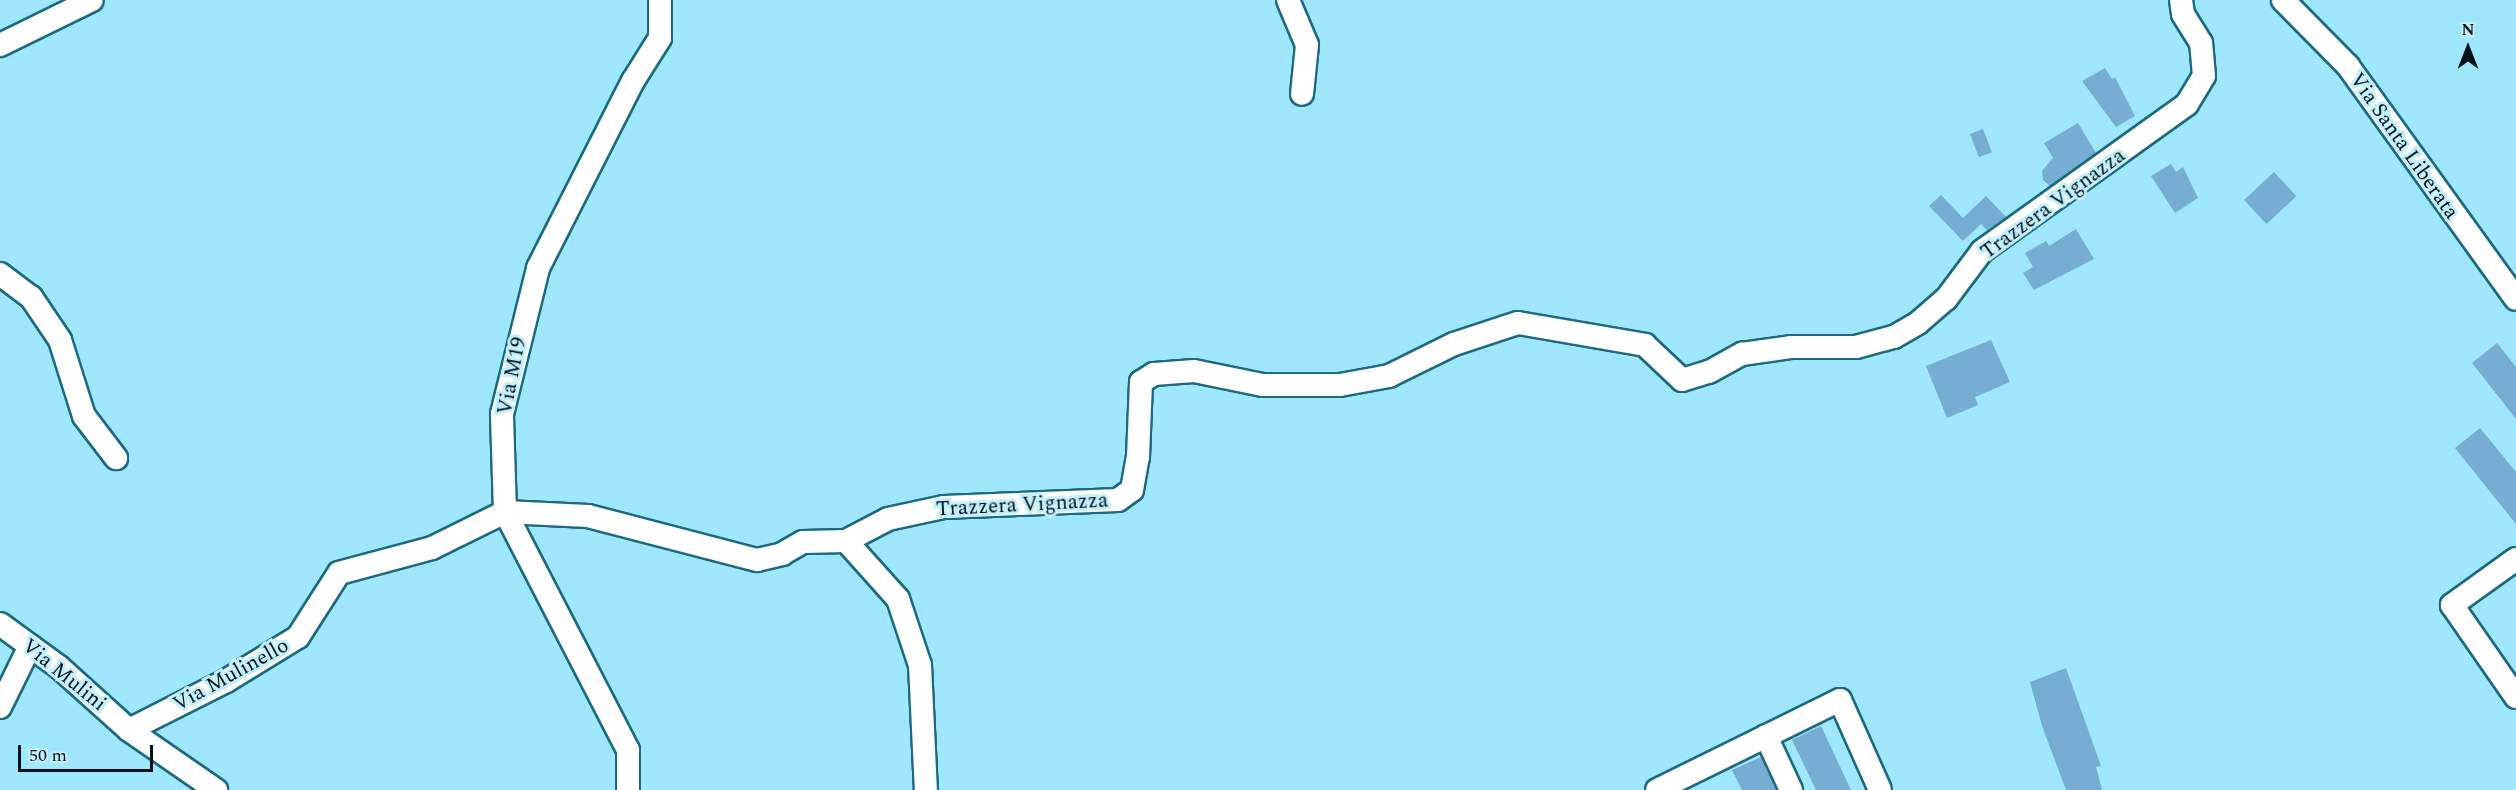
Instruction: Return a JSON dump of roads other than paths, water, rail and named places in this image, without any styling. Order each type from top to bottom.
[{"type":"street","points":[[0,45],[92,0]]},
{"type":"street","name":"Via M19","points":[[628,790],[628,750],[505,512],[502,414],[527,302],[538,268],[633,81],[660,38],[660,0]]},
{"type":"street","points":[[1288,0],[1306,45],[1302,94]]},
{"type":"street","name":"Trazzera Vignazza","points":[[505,512],[588,516],[757,560],[782,554],[803,542],[846,541],[888,519],[944,507],[1118,500],[1132,490],[1138,457],[1141,382],[1154,374],[1194,371],[1263,385],[1340,385],[1389,376],[1454,344],[1518,323],[1646,345],[1682,380],[1709,372],[1742,354],[1791,347],[1856,346],[1894,337],[1918,323],[1946,299],[1982,251],[2187,104],[2204,76],[2201,43],[2183,14],[2181,0]]},
{"type":"street","name":"Via Santa Liberata","points":[[2283,0],[2348,66],[2516,299]]},
{"type":"street","points":[[0,274],[31,297],[60,340],[84,416],[116,458]]},
{"type":"street","name":"Via Mulinello","points":[[129,730],[226,681],[298,637],[339,573],[432,548],[505,512]]},
{"type":"street","points":[[846,541],[898,599],[920,665],[926,790]]},
{"type":"street","points":[[2516,559],[2452,605],[2516,698]]},
{"type":"street","name":"Via Mulini","points":[[0,624],[30,646],[129,730],[216,790]]},
{"type":"street","points":[[0,707],[30,646]]},
{"type":"street","points":[[1657,790],[1693,782],[1766,736],[1840,700],[1880,790]]},
{"type":"street","points":[[1766,736],[1791,790]]}]
